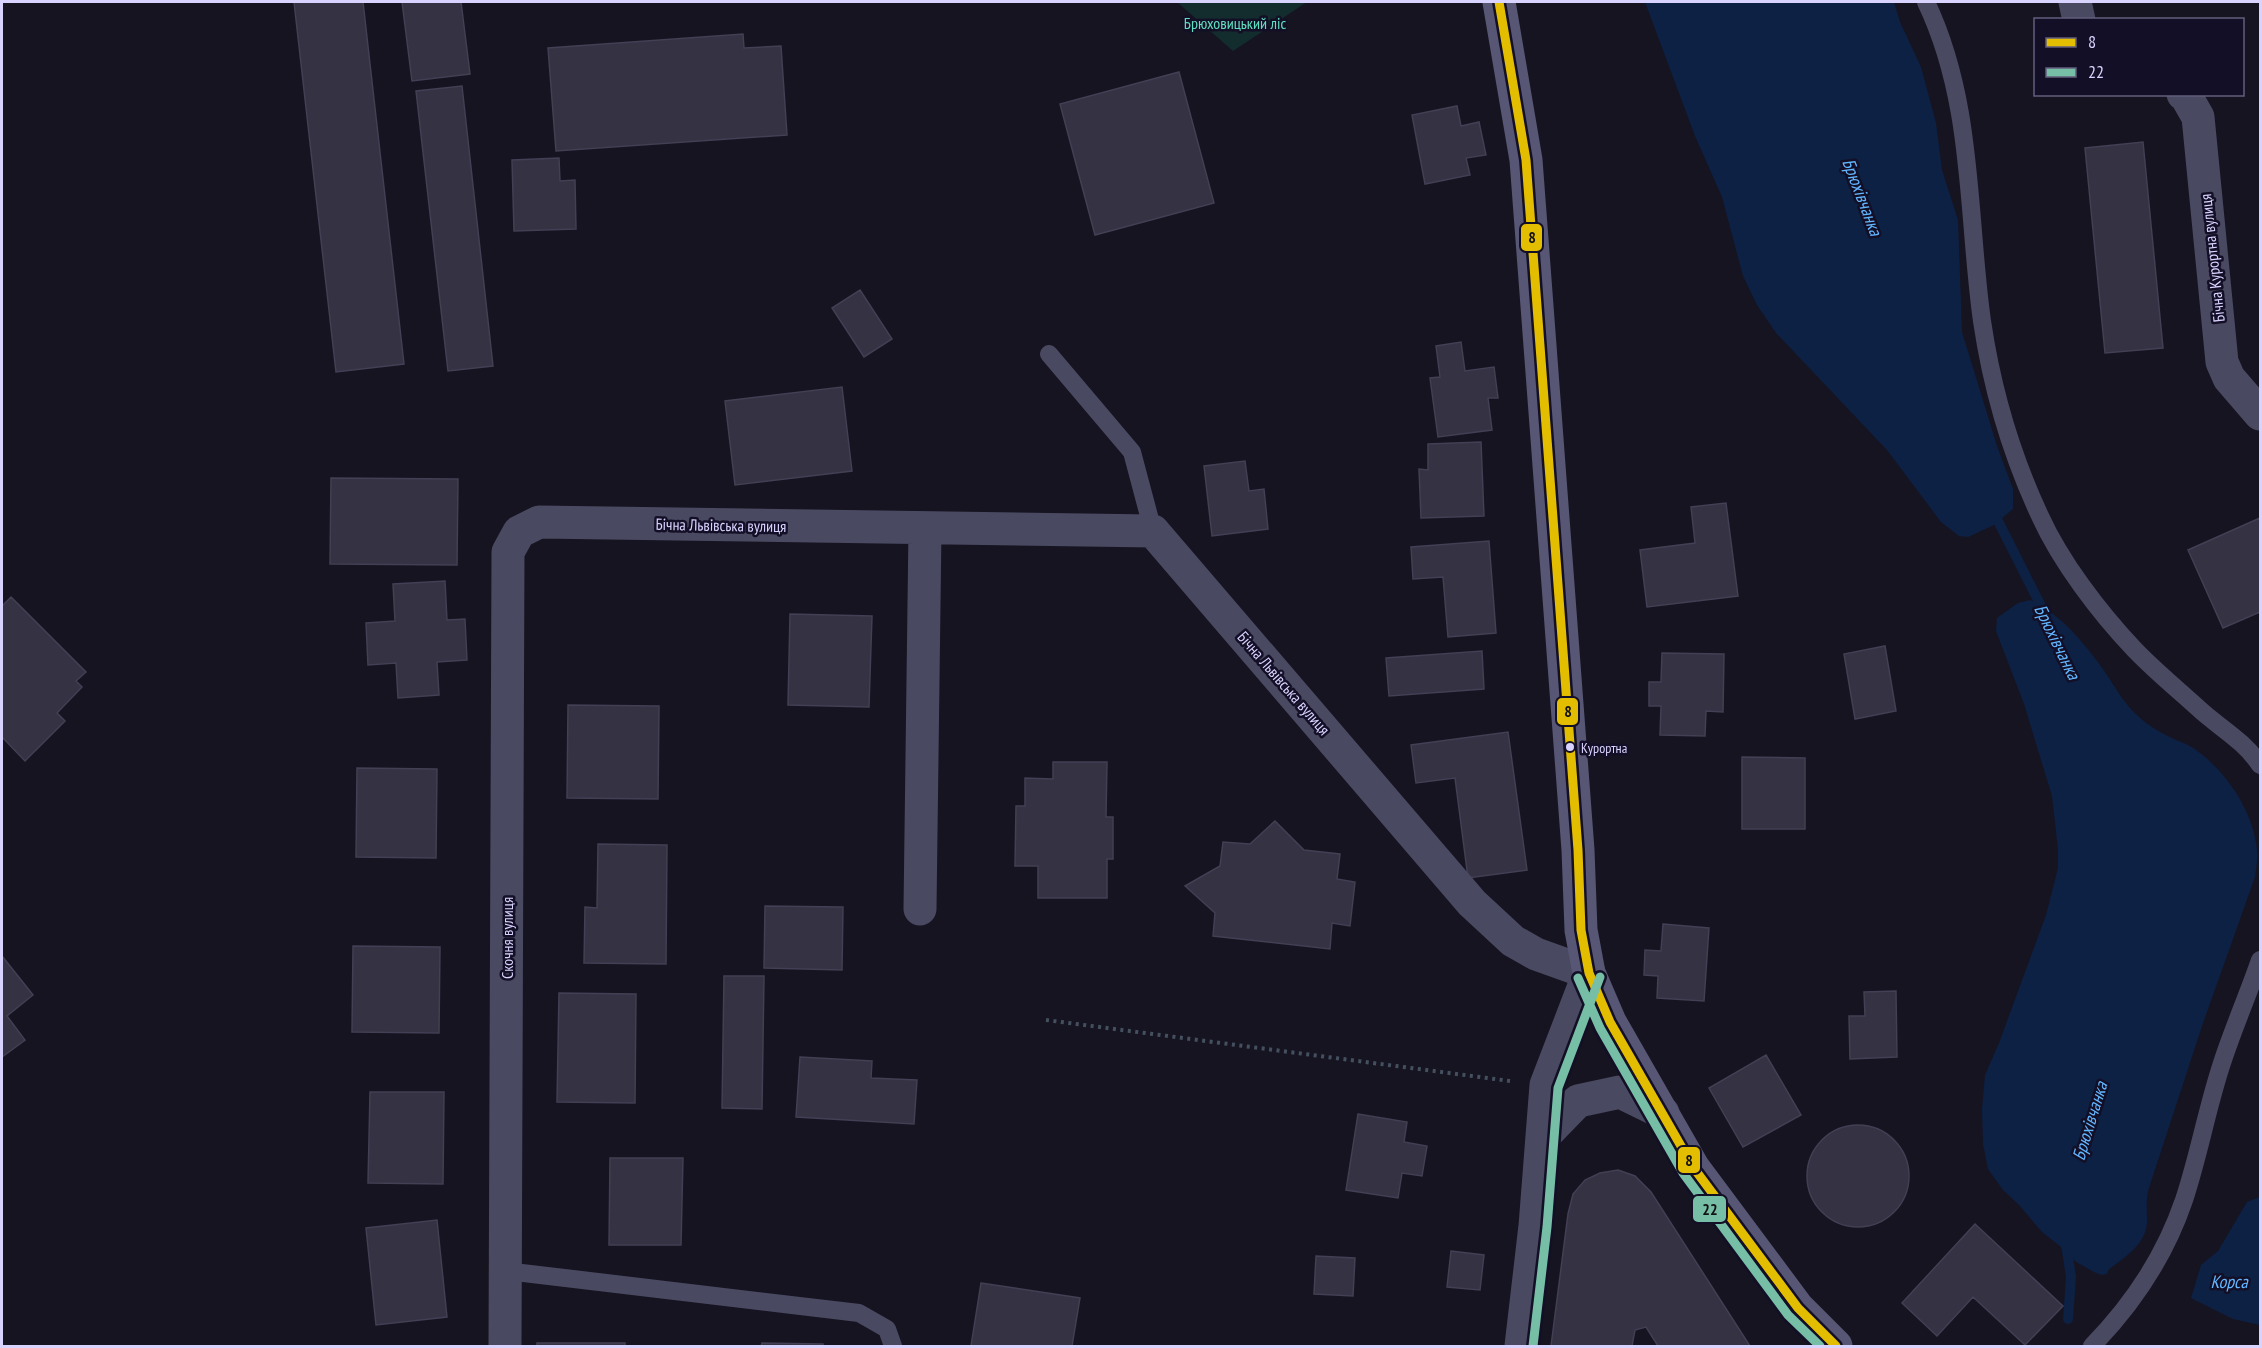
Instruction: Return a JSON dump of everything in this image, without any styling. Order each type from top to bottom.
[{"type":"main road","points":[[1499,2],[1526,160],[1576,826],[1581,930],[1589,973],[1610,1022],[1693,1167],[1791,1299],[1836,1347]]},
{"type":"street","points":[[2075,2],[2079,18]]},
{"type":"street","name":"Бічна Курортна вулиця","points":[[2186,96],[2198,117],[2222,362],[2229,378],[2260,414]]},
{"type":"street","name":"Бічна Львівська вулиця","points":[[519,532],[539,522],[1153,531],[1472,903],[1513,941],[1536,954],[1589,973]]},
{"type":"street","points":[[920,909],[925,528]]},
{"type":"street","name":"Скочня вулиця","points":[[505,1347],[508,552],[519,532]]},
{"type":"street","points":[[1521,1347],[1535,1226],[1546,1085],[1589,973]]},
{"type":"street","points":[[1542,1138],[1578,1101],[1620,1092],[1663,1113]]},
{"type":"lane","points":[[1926,2],[1953,72],[1964,132],[1982,321],[1994,386],[2013,451],[2040,518],[2080,584],[2134,649],[2205,714],[2242,744],[2260,765]]},
{"type":"lane","points":[[1049,354],[1132,452],[1153,531]]},
{"type":"lane","points":[[2092,1347],[2109,1329],[2145,1282],[2168,1240],[2184,1200],[2221,1064],[2260,960]]},
{"type":"lane","points":[[506,1271],[859,1313],[887,1329],[893,1347]]},
{"type":"path","points":[[1046,1020],[1546,1085]]},
{"type":"green space","name":"Брюховицький ліс","points":[[1177,2],[1307,2],[1233,51]]},
{"type":"water","points":[[1645,2],[1894,2],[1900,22],[1921,67],[1936,123],[1942,170],[1958,220],[1962,332],[1997,446],[2013,489],[2013,509],[1994,525],[1968,537],[1959,536],[1941,522],[1887,450],[1776,333],[1757,305],[1743,276],[1722,197],[1695,136]]},
{"type":"water","points":[[2030,600],[2060,619],[2077,636],[2127,704],[2141,719],[2160,732],[2193,748],[2227,779],[2250,821],[2257,850],[2255,877],[2202,1026],[2148,1191],[2146,1229],[2134,1249],[2109,1269],[2107,1274],[2101,1275],[2076,1262],[2042,1232],[2003,1190],[1988,1169],[1983,1144],[1982,1109],[1985,1075],[2046,915],[2058,868],[2052,796],[2024,704],[1996,631],[1997,618],[2018,603]]},
{"type":"water","name":"Корса","points":[[2260,1197],[2260,1325],[2233,1319],[2191,1298],[2201,1265],[2218,1251],[2247,1202]]},
{"type":"building","points":[[294,2],[363,2],[404,364],[336,372]]},
{"type":"building","points":[[402,2],[461,2],[470,74],[412,81]]},
{"type":"building","points":[[743,34],[744,48],[781,46],[787,135],[556,151],[548,48]]},
{"type":"building","points":[[1179,72],[1214,203],[1095,235],[1060,104]]},
{"type":"building","points":[[462,86],[493,366],[448,371],[416,91]]},
{"type":"building","points":[[1457,106],[1461,126],[1479,122],[1486,155],[1466,158],[1470,175],[1425,184],[1412,115]]},
{"type":"building","points":[[2143,142],[2163,348],[2105,353],[2085,148]]},
{"type":"building","points":[[559,158],[560,181],[575,180],[576,229],[514,231],[512,160]]},
{"type":"building","points":[[860,290],[892,339],[864,357],[832,308]]},
{"type":"building","points":[[1461,342],[1465,371],[1494,367],[1498,398],[1488,398],[1492,430],[1438,437],[1430,378],[1440,377],[1436,346]]},
{"type":"building","points":[[842,387],[852,471],[735,485],[725,401]]},
{"type":"building","points":[[1481,442],[1484,516],[1421,518],[1419,469],[1428,470],[1428,444]]},
{"type":"building","points":[[1245,461],[1249,491],[1264,489],[1268,529],[1212,536],[1204,466]]},
{"type":"building","points":[[331,478],[458,479],[457,565],[330,564]]},
{"type":"building","points":[[1726,503],[1738,596],[1647,607],[1640,550],[1695,543],[1691,507]]},
{"type":"building","points":[[2260,518],[2260,612],[2223,628],[2188,550]]},
{"type":"building","points":[[1489,541],[1496,633],[1448,637],[1443,577],[1413,579],[1411,547]]},
{"type":"building","points":[[445,581],[447,620],[465,619],[467,660],[437,662],[439,695],[398,698],[396,663],[368,665],[366,623],[395,621],[393,584]]},
{"type":"building","points":[[11,597],[86,672],[76,681],[82,687],[57,713],[65,721],[25,761],[2,737],[2,606]]},
{"type":"building","points":[[790,614],[872,616],[869,707],[788,705]]},
{"type":"building","points":[[1885,646],[1896,711],[1855,719],[1844,654]]},
{"type":"building","points":[[1482,651],[1484,689],[1389,696],[1386,658]]},
{"type":"building","points":[[1662,653],[1724,654],[1723,712],[1706,711],[1705,736],[1660,735],[1661,706],[1649,706],[1649,682],[1661,682]]},
{"type":"building","points":[[568,705],[659,706],[658,799],[567,798]]},
{"type":"building","points":[[1508,732],[1527,870],[1468,878],[1455,778],[1416,783],[1411,745]]},
{"type":"building","points":[[1742,757],[1805,758],[1805,829],[1742,829]]},
{"type":"building","points":[[1053,762],[1107,762],[1106,817],[1113,817],[1113,859],[1107,859],[1107,898],[1038,898],[1038,866],[1015,866],[1016,806],[1025,806],[1025,778],[1053,779]]},
{"type":"building","points":[[357,768],[437,769],[436,858],[356,857]]},
{"type":"building","points":[[1275,821],[1304,850],[1340,854],[1337,879],[1355,882],[1350,926],[1332,923],[1330,949],[1213,936],[1215,913],[1185,886],[1220,866],[1223,842],[1250,844]]},
{"type":"building","points":[[598,844],[667,845],[666,964],[584,963],[585,907],[597,908]]},
{"type":"building","points":[[765,906],[843,907],[842,970],[764,968]]},
{"type":"building","points":[[1663,924],[1709,928],[1704,1001],[1657,998],[1658,976],[1644,975],[1645,950],[1661,951]]},
{"type":"building","points":[[353,946],[440,947],[439,1033],[352,1032]]},
{"type":"building","points":[[2,956],[33,995],[7,1016],[25,1040],[2,1057]]},
{"type":"building","points":[[724,976],[764,976],[762,1109],[722,1108]]},
{"type":"building","points":[[1896,991],[1897,1057],[1850,1059],[1849,1016],[1865,1016],[1864,992]]},
{"type":"building","points":[[559,993],[636,994],[635,1103],[557,1102]]},
{"type":"building","points":[[1766,1055],[1801,1115],[1743,1147],[1709,1088]]},
{"type":"building","points":[[800,1057],[872,1061],[871,1078],[917,1080],[914,1124],[796,1117]]},
{"type":"building","points":[[370,1092],[444,1092],[443,1184],[368,1183]]},
{"type":"building","points":[[1358,1114],[1407,1122],[1404,1142],[1427,1146],[1422,1176],[1402,1173],[1398,1198],[1346,1190]]},
{"type":"building","points":[[1858,1125],[1877,1129],[1894,1140],[1905,1157],[1909,1176],[1905,1195],[1894,1212],[1877,1223],[1858,1227],[1839,1223],[1822,1212],[1811,1195],[1807,1176],[1811,1157],[1822,1140],[1839,1129]]},
{"type":"building","points":[[610,1158],[683,1158],[681,1245],[609,1245]]},
{"type":"building","points":[[1618,1170],[1635,1176],[1651,1192],[1750,1346],[1658,1346],[1646,1327],[1635,1330],[1632,1346],[1551,1346],[1568,1214],[1573,1194],[1585,1180],[1600,1173]]},
{"type":"building","points":[[437,1220],[447,1317],[376,1325],[366,1228]]},
{"type":"building","points":[[1975,1224],[2063,1306],[2025,1345],[1973,1297],[1937,1336],[1902,1303]]},
{"type":"building","points":[[1451,1251],[1484,1255],[1480,1290],[1447,1287]]},
{"type":"building","points":[[1316,1256],[1355,1258],[1353,1296],[1314,1294]]},
{"type":"building","points":[[981,1283],[1080,1298],[1072,1346],[971,1346]]},
{"type":"building","points":[[537,1343],[625,1343],[625,1346],[537,1346]]},
{"type":"building","points":[[762,1343],[823,1344],[823,1346],[761,1346]]},
{"type":"waterway","name":"Брюхівчанка","points":[[1993,511],[2047,618]]},
{"type":"waterway","name":"Брюхівчанка","points":[[2065,1238],[2071,1277],[2068,1319]]},
{"type":"transit line","name":"8","points":[[1499,2],[1526,160],[1578,850],[1581,930],[1589,973],[1610,1022],[1693,1167],[1798,1308],[1836,1346]]},
{"type":"transit line","name":"22","points":[[1533,1346],[1547,1227],[1558,1088],[1600,977]]},
{"type":"transit line","name":"22","points":[[1578,978],[1600,1028],[1683,1173],[1788,1315],[1820,1346]]},
{"type":"place","name":"Курортна","points":[[1570,747]]}]
